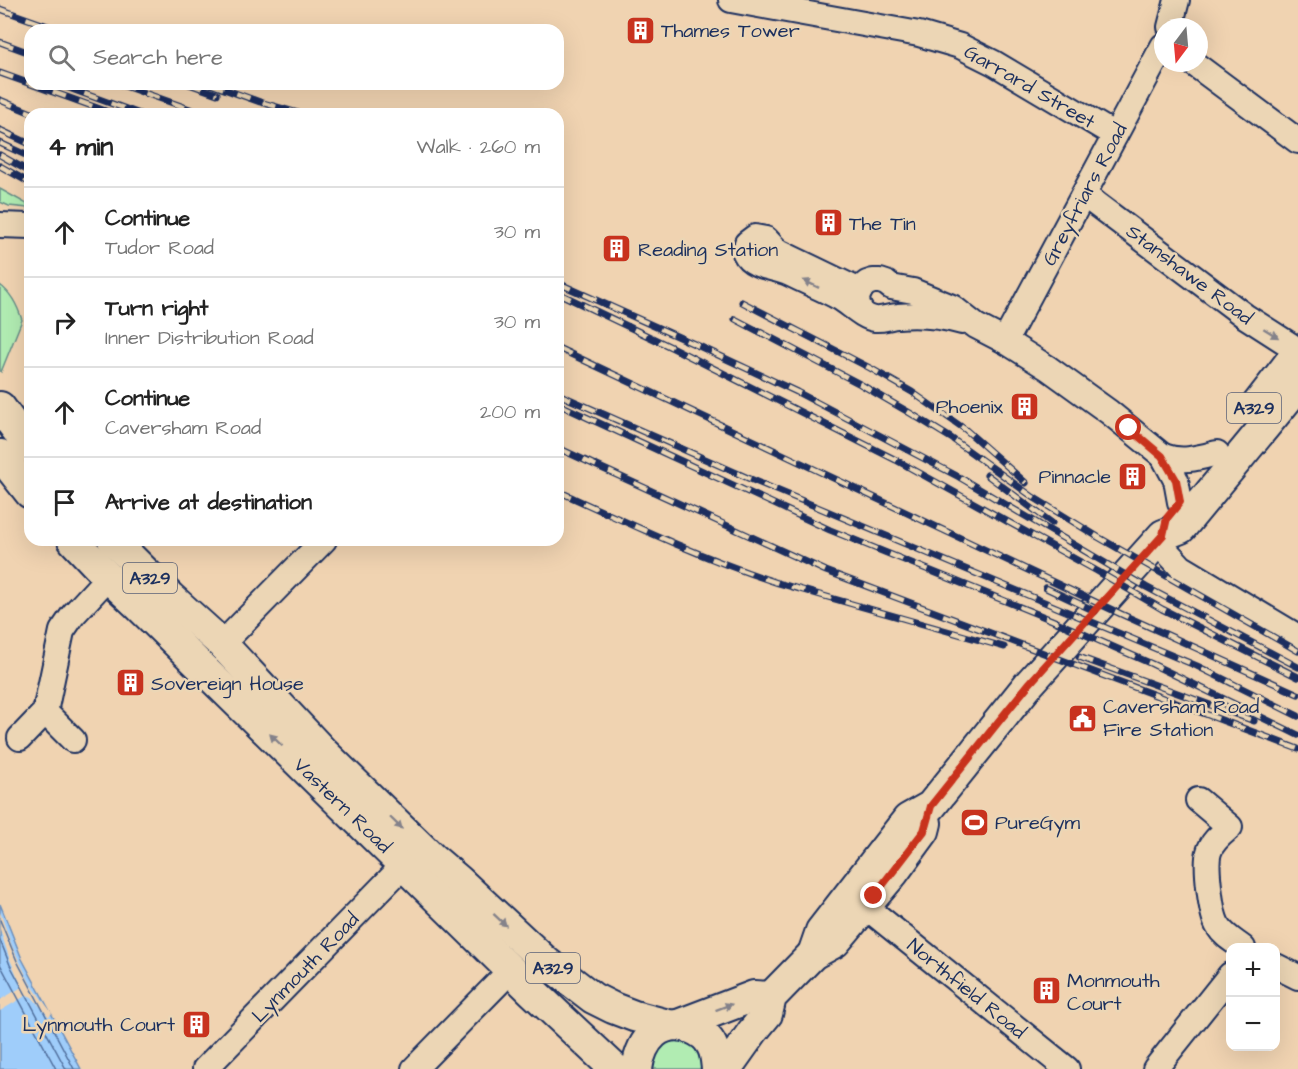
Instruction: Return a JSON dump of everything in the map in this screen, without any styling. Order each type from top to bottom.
[{"type":"main road","name":"A329","points":[[813,954],[820,931],[908,819],[931,806],[1029,684],[1160,538],[1167,518],[1217,453],[1296,363]]},
{"type":"main road","name":"A329","points":[[1160,538],[1181,528],[1296,363]]},
{"type":"main road","points":[[0,407],[24,440]]},
{"type":"main road","points":[[0,456],[24,486]]},
{"type":"main road","name":"Vastern Road","points":[[78,546],[615,1069]]},
{"type":"main road","name":"Vastern Road","points":[[119,546],[222,644],[324,753],[416,843],[546,962],[593,998],[613,1008],[634,1016],[701,1032],[709,1039],[717,1069]]},
{"type":"main road","name":"A329","points":[[726,1069],[767,1014],[771,997],[813,954],[835,942],[866,907],[924,831],[931,806]]},
{"type":"main road","points":[[637,1069],[643,1047],[657,1031],[754,996],[771,997]]},
{"type":"street","name":"Garrard Street","points":[[731,0],[770,3],[919,34],[960,46],[994,63],[1115,135]]},
{"type":"street","points":[[1172,18],[1176,0]]},
{"type":"street","name":"Greyfriars Road","points":[[1005,341],[1154,63]]},
{"type":"street","points":[[1205,72],[1298,141]]},
{"type":"street","name":"Stanshawe Road","points":[[1084,195],[1245,316],[1296,363]]},
{"type":"street","points":[[0,225],[24,226]]},
{"type":"street","points":[[873,281],[886,283],[895,293],[896,306],[887,316],[881,319],[868,317],[861,302],[867,283],[873,281]]},
{"type":"street","points":[[891,287],[913,291],[952,307],[976,326],[1048,368],[1108,412],[1162,456],[1186,460],[1217,453]]},
{"type":"street","points":[[887,316],[924,315],[948,318],[976,326]]},
{"type":"street","points":[[1162,456],[1176,480],[1180,502]]},
{"type":"street","points":[[1160,538],[1181,567],[1298,637]]},
{"type":"street","points":[[222,644],[318,546]]},
{"type":"street","points":[[20,738],[45,712],[62,631],[73,615],[108,577]]},
{"type":"street","points":[[45,712],[73,740]]},
{"type":"street","points":[[1198,800],[1230,827],[1217,838],[1209,852],[1207,877],[1216,924],[1224,934],[1236,943]]},
{"type":"street","name":"Lynmouth Road","points":[[205,1069],[404,864]]},
{"type":"street","name":"Northfield Road","points":[[866,907],[1061,1064]]},
{"type":"street","points":[[1280,968],[1298,977]]},
{"type":"street","points":[[414,1069],[511,970]]},
{"type":"street","points":[[1155,1069],[1226,980]]},
{"type":"green space","points":[[0,189],[24,202],[24,208],[9,206],[0,202]]},
{"type":"green space","points":[[0,285],[14,301],[22,320],[1,372],[0,371]]},
{"type":"green space","points":[[675,1036],[699,1047],[704,1069],[649,1069],[652,1049]]},
{"type":"water","points":[[0,904],[22,959],[81,1069],[0,1069]]},
{"type":"pier","points":[[0,912],[12,946],[30,983],[52,1013],[49,1017],[32,997],[27,995],[0,1011],[0,1000],[22,987],[0,929]]},
{"type":"railway","points":[[0,9],[42,24]]},
{"type":"railway","points":[[0,42],[24,51]]},
{"type":"railway","points":[[0,73],[24,82]]},
{"type":"railway","points":[[47,90],[97,108]]},
{"type":"railway","points":[[74,90],[124,108]]},
{"type":"railway","points":[[136,90],[187,108]]},
{"type":"railway","points":[[206,90],[217,94]]},
{"type":"railway","points":[[227,90],[281,108]]},
{"type":"railway","points":[[0,100],[24,110]]},
{"type":"railway","points":[[0,130],[24,141]]},
{"type":"railway","points":[[0,143],[24,154]]},
{"type":"railway","points":[[0,155],[24,169]]},
{"type":"railway","points":[[0,166],[24,180]]},
{"type":"railway","points":[[564,286],[797,392],[959,477],[1146,587],[1298,667]]},
{"type":"railway","points":[[564,296],[896,460],[1162,609],[1298,677]]},
{"type":"railway","points":[[742,302],[912,392],[966,430],[1026,483]]},
{"type":"railway","points":[[735,319],[860,384],[910,413],[951,438],[1033,497],[1098,537],[1298,651]]},
{"type":"railway","points":[[564,351],[1121,614],[1298,694]]},
{"type":"railway","points":[[564,397],[748,478],[1197,666],[1298,716]]},
{"type":"railway","points":[[564,407],[830,530],[1052,620],[1152,664],[1298,735]]},
{"type":"railway","points":[[564,451],[826,571],[1298,749]]},
{"type":"railway","points":[[987,475],[1052,523]]},
{"type":"railway","points":[[564,494],[666,540],[778,583],[1004,647]]},
{"type":"railway","points":[[1046,588],[1095,611]]},
{"type":"railway","points":[[1079,657],[1254,721]]},
{"type":"place","name":"Thames Tower","points":[[640,30]]},
{"type":"place","name":"The Tin","points":[[828,223]]},
{"type":"place","name":"Reading Station","points":[[617,249]]},
{"type":"place","name":"Phoenix","points":[[1024,406]]},
{"type":"place","name":"Pinnacle","points":[[1132,476]]},
{"type":"place","name":"Sovereign House","points":[[130,683]]},
{"type":"place","name":"Caversham Road Fire Station","points":[[1082,718]]},
{"type":"place","name":"PureGym","points":[[974,822]]},
{"type":"place","name":"Monmouth Court","points":[[1046,991]]},
{"type":"place","name":"Lynmouth Court","points":[[196,1024]]},
{"type":"route","points":[[874,896],[924,831],[931,806],[999,721],[1029,684],[1163,535],[1167,518],[1180,502],[1176,480],[1162,456],[1129,428]]}]
